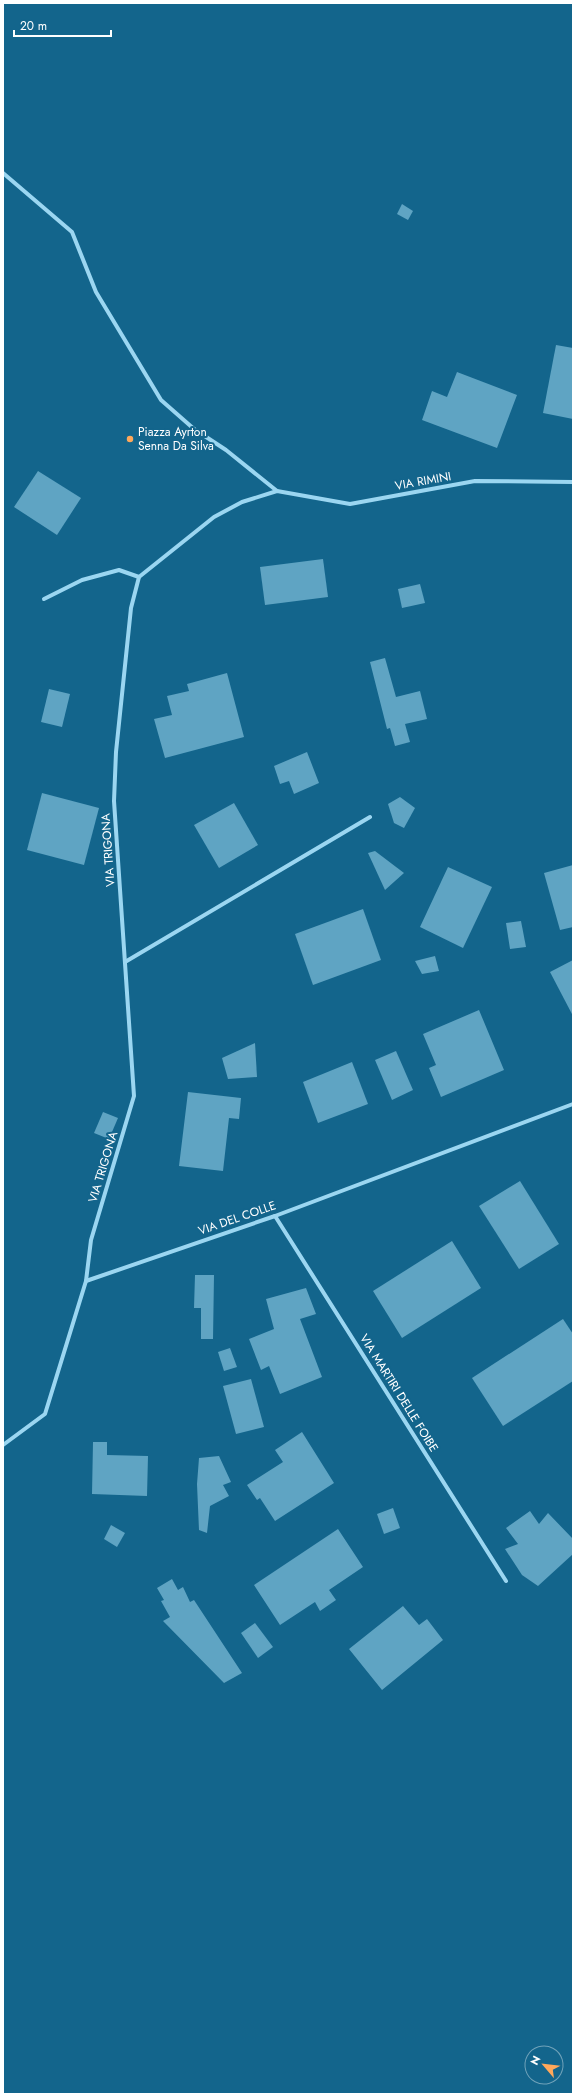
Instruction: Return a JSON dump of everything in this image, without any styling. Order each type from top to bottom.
[{"type":"street","points":[[3,173],[72,232],[96,292],[161,400],[194,429],[226,450],[277,491]]},
{"type":"street","name":"VIA RIMINI","points":[[277,491],[350,504],[475,482],[573,482]]},
{"type":"street","points":[[44,600],[82,580],[119,570],[139,577],[214,517],[242,502],[277,491]]},
{"type":"street","name":"VIA TRIGONA","points":[[86,1281],[91,1240],[134,1096],[114,794],[116,752],[131,608],[139,577]]},
{"type":"street","points":[[125,962],[370,818]]},
{"type":"street","name":"VIA DEL COLLE","points":[[86,1281],[275,1216],[573,1104]]},
{"type":"street","name":"VIA MARTIRI DELLE FOIBE","points":[[275,1216],[506,1581]]},
{"type":"street","points":[[3,1446],[45,1414],[86,1281]]},
{"type":"building","points":[[402,204],[413,211],[408,220],[397,214]]},
{"type":"building","points":[[556,345],[573,348],[573,419],[543,413]]},
{"type":"building","points":[[457,372],[517,395],[497,448],[422,420],[432,391],[447,397]]},
{"type":"building","points":[[38,471],[81,498],[57,535],[14,507]]},
{"type":"building","points":[[323,559],[328,597],[265,605],[260,567]]},
{"type":"building","points":[[420,584],[425,603],[402,608],[398,589]]},
{"type":"building","points":[[385,658],[396,697],[420,691],[427,719],[405,724],[410,742],[395,746],[390,728],[387,729],[370,662]]},
{"type":"building","points":[[227,673],[244,737],[165,758],[154,719],[172,715],[167,696],[189,691],[187,684]]},
{"type":"building","points":[[49,689],[70,694],[62,727],[41,722]]},
{"type":"building","points":[[307,752],[319,783],[294,794],[289,781],[280,784],[274,766]]},
{"type":"building","points":[[42,793],[99,808],[84,865],[27,850]]},
{"type":"building","points":[[400,797],[415,808],[404,828],[394,823],[388,804]]},
{"type":"building","points":[[234,803],[258,845],[219,868],[194,825]]},
{"type":"building","points":[[375,851],[404,873],[385,890],[368,853]]},
{"type":"building","points":[[573,865],[573,927],[560,930],[544,873]]},
{"type":"building","points":[[448,867],[492,887],[463,948],[420,927]]},
{"type":"building","points":[[363,909],[381,960],[313,985],[295,934]]},
{"type":"building","points":[[521,921],[526,947],[510,949],[506,923]]},
{"type":"building","points":[[435,956],[439,971],[422,974],[415,961]]},
{"type":"building","points":[[573,960],[573,1016],[550,972]]},
{"type":"building","points":[[479,1010],[504,1070],[441,1097],[429,1068],[436,1065],[423,1034]]},
{"type":"building","points":[[255,1043],[257,1077],[228,1079],[222,1058]]},
{"type":"building","points":[[396,1051],[413,1090],[392,1100],[375,1060]]},
{"type":"building","points":[[352,1062],[368,1104],[318,1123],[303,1082]]},
{"type":"building","points":[[188,1092],[241,1098],[239,1119],[229,1118],[223,1171],[179,1166]]},
{"type":"building","points":[[103,1112],[118,1118],[109,1139],[94,1133]]},
{"type":"building","points":[[520,1181],[559,1244],[519,1269],[479,1206]]},
{"type":"building","points":[[452,1241],[481,1288],[402,1338],[373,1291]]},
{"type":"building","points":[[195,1275],[214,1275],[213,1339],[201,1339],[201,1308],[194,1308]]},
{"type":"building","points":[[306,1288],[316,1314],[300,1319],[322,1377],[280,1394],[269,1366],[261,1370],[249,1339],[274,1329],[266,1299]]},
{"type":"building","points":[[563,1319],[573,1334],[573,1381],[503,1426],[472,1378]]},
{"type":"building","points":[[230,1348],[237,1367],[224,1371],[218,1352]]},
{"type":"building","points":[[251,1379],[264,1427],[236,1434],[223,1386]]},
{"type":"building","points":[[302,1432],[334,1483],[275,1521],[260,1498],[257,1500],[247,1485],[283,1462],[275,1450]]},
{"type":"building","points":[[93,1442],[107,1442],[107,1455],[148,1456],[147,1496],[92,1494]]},
{"type":"building","points":[[219,1456],[231,1482],[223,1485],[229,1496],[210,1506],[207,1533],[199,1530],[197,1484],[199,1458]]},
{"type":"building","points":[[393,1508],[400,1528],[384,1534],[377,1514]]},
{"type":"building","points":[[530,1511],[539,1524],[548,1513],[573,1539],[573,1554],[538,1586],[522,1575],[505,1549],[518,1544],[506,1528]]},
{"type":"building","points":[[111,1525],[125,1533],[117,1547],[104,1539]]},
{"type":"building","points":[[338,1529],[363,1567],[329,1590],[336,1600],[320,1611],[315,1602],[280,1625],[254,1585]]},
{"type":"building","points":[[172,1579],[178,1590],[183,1587],[190,1602],[194,1600],[242,1673],[224,1683],[163,1621],[170,1617],[161,1601],[164,1600],[157,1588]]},
{"type":"building","points":[[403,1606],[419,1625],[427,1619],[443,1640],[382,1690],[349,1649]]},
{"type":"building","points":[[255,1623],[273,1647],[258,1658],[241,1633]]},
{"type":"place","name":"Piazza Ayrton Senna Da Silva","points":[[130,439]]}]
